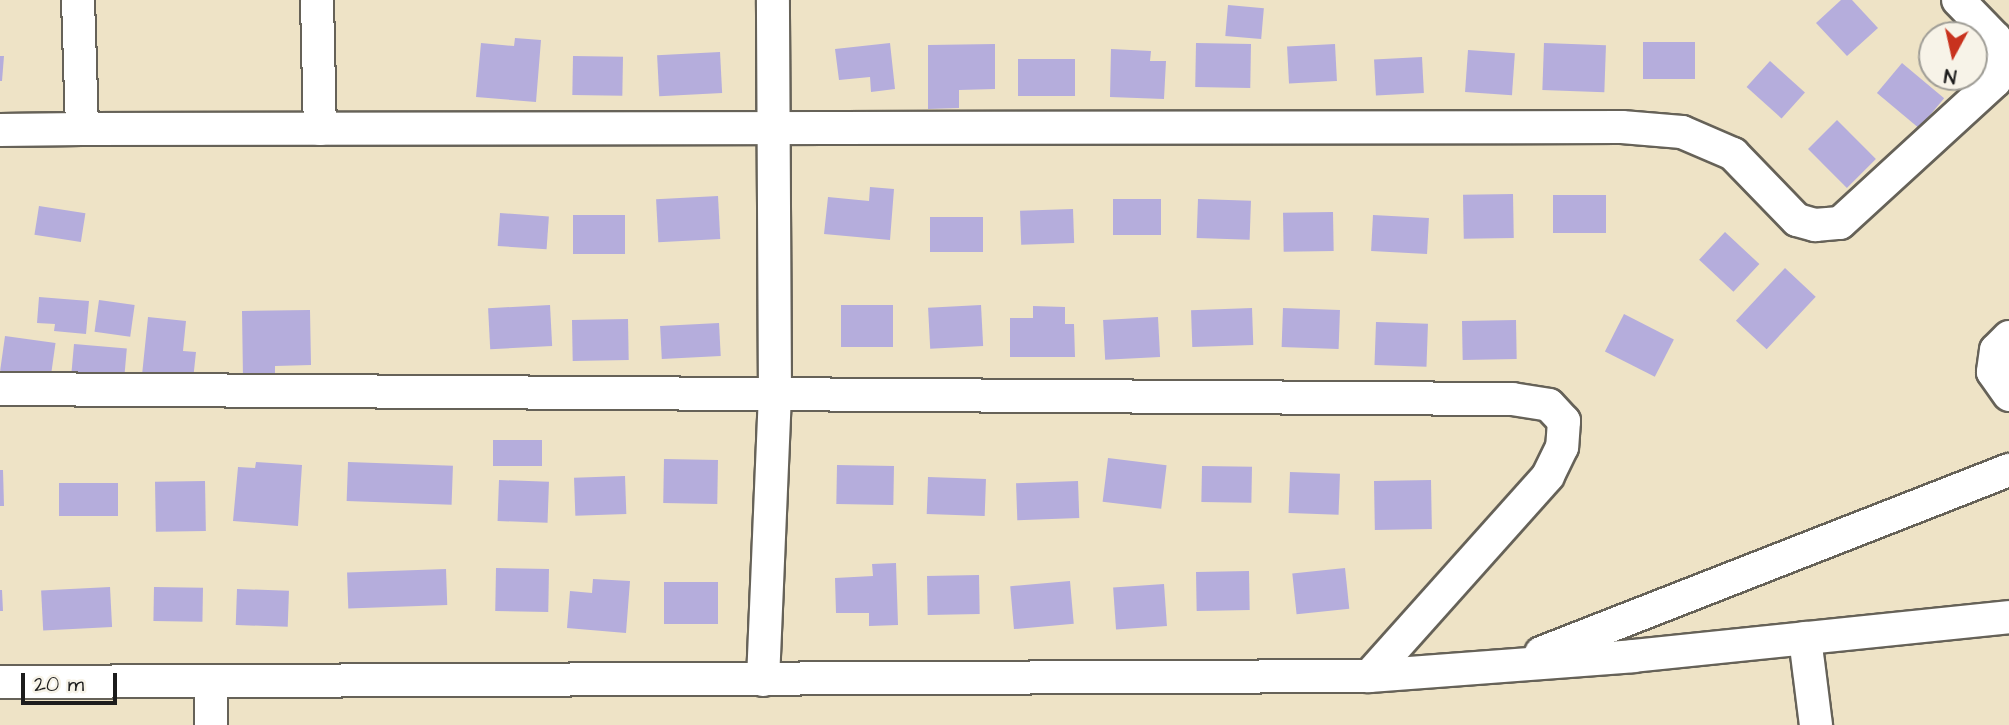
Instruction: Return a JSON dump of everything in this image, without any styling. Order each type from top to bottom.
[{"type":"street","points":[[78,0],[82,129]]},
{"type":"street","points":[[317,0],[320,129]]},
{"type":"street","points":[[763,680],[775,397],[773,0]]},
{"type":"street","points":[[0,130],[1658,130],[1682,132],[1733,154],[1797,219],[1815,225],[1840,223],[1995,81],[2001,60],[1995,38],[1958,0]]},
{"type":"street","points":[[2009,337],[1996,350],[1993,372],[2009,395]]},
{"type":"street","points":[[0,389],[775,397],[1512,399],[1549,405],[1564,421],[1562,447],[1548,476],[1369,676]]},
{"type":"street","points":[[1511,665],[2009,470]]},
{"type":"street","points":[[0,682],[1369,676],[1805,638],[2009,617]]},
{"type":"street","points":[[1805,638],[1816,725]]},
{"type":"street","points":[[211,682],[211,725]]},
{"type":"building","points":[[1841,0],[1852,0],[1878,28],[1847,56],[1816,23]]},
{"type":"building","points":[[1228,5],[1264,8],[1261,39],[1225,36]]},
{"type":"building","points":[[515,38],[541,40],[536,102],[476,97],[481,43],[514,46]]},
{"type":"building","points":[[1643,42],[1695,42],[1695,79],[1643,79]]},
{"type":"building","points":[[890,43],[895,89],[871,92],[870,77],[839,80],[835,49]]},
{"type":"building","points":[[1196,43],[1251,44],[1250,88],[1195,87]]},
{"type":"building","points":[[1544,43],[1606,45],[1604,92],[1542,90]]},
{"type":"building","points":[[995,44],[995,89],[959,90],[959,108],[928,109],[928,45]]},
{"type":"building","points":[[1335,44],[1337,81],[1289,83],[1287,47]]},
{"type":"building","points":[[1111,49],[1151,51],[1150,61],[1166,61],[1164,99],[1110,97]]},
{"type":"building","points":[[1468,50],[1515,53],[1512,95],[1465,92]]},
{"type":"building","points":[[720,52],[722,93],[659,96],[657,55]]},
{"type":"building","points":[[0,56],[4,56],[2,81],[0,81]]},
{"type":"building","points":[[573,56],[623,57],[622,96],[572,95]]},
{"type":"building","points":[[1422,57],[1424,93],[1376,95],[1374,60]]},
{"type":"building","points":[[1018,59],[1075,59],[1075,96],[1018,96]]},
{"type":"building","points":[[1770,61],[1805,92],[1782,118],[1747,87]]},
{"type":"building","points":[[1902,63],[1918,76],[1918,91],[1935,91],[1944,98],[1919,128],[1877,93]]},
{"type":"building","points":[[1837,120],[1876,159],[1847,188],[1808,149]]},
{"type":"building","points":[[870,187],[894,189],[890,240],[824,234],[828,197],[869,201]]},
{"type":"building","points":[[1513,194],[1514,238],[1464,239],[1463,195]]},
{"type":"building","points":[[1553,195],[1606,195],[1606,233],[1553,233]]},
{"type":"building","points":[[718,196],[720,239],[658,242],[656,199]]},
{"type":"building","points":[[1113,199],[1161,199],[1161,235],[1113,235]]},
{"type":"building","points":[[1198,199],[1251,201],[1250,240],[1197,238]]},
{"type":"building","points":[[39,206],[85,213],[81,242],[34,235]]},
{"type":"building","points":[[1073,209],[1074,243],[1021,245],[1020,211]]},
{"type":"building","points":[[1333,212],[1334,251],[1284,252],[1283,213]]},
{"type":"building","points":[[500,213],[549,216],[547,249],[498,246]]},
{"type":"building","points":[[573,215],[625,215],[625,254],[573,254]]},
{"type":"building","points":[[1373,215],[1429,218],[1427,254],[1371,251]]},
{"type":"building","points":[[930,217],[983,217],[983,252],[930,252]]},
{"type":"building","points":[[1725,232],[1759,264],[1733,292],[1699,260]]},
{"type":"building","points":[[1785,268],[1816,297],[1767,349],[1736,321]]},
{"type":"building","points":[[39,297],[89,301],[86,334],[54,331],[55,324],[37,323]]},
{"type":"building","points":[[99,300],[135,305],[130,337],[95,332]]},
{"type":"building","points":[[550,305],[552,346],[490,349],[488,308]]},
{"type":"building","points":[[841,305],[893,305],[893,347],[841,347]]},
{"type":"building","points":[[981,305],[983,346],[930,349],[928,308]]},
{"type":"building","points":[[1033,306],[1065,307],[1065,324],[1074,324],[1075,357],[1010,357],[1010,318],[1033,318]]},
{"type":"building","points":[[1252,308],[1253,345],[1192,347],[1191,310]]},
{"type":"building","points":[[1283,308],[1340,310],[1339,349],[1282,347]]},
{"type":"building","points":[[310,310],[311,365],[275,366],[275,378],[243,379],[242,311]]},
{"type":"building","points":[[1624,314],[1674,339],[1655,377],[1605,351]]},
{"type":"building","points":[[148,317],[186,321],[183,351],[196,352],[193,380],[142,375]]},
{"type":"building","points":[[1158,317],[1160,357],[1105,360],[1103,320]]},
{"type":"building","points":[[628,319],[629,360],[573,361],[572,320]]},
{"type":"building","points":[[1516,320],[1517,359],[1463,360],[1462,321]]},
{"type":"building","points":[[1376,322],[1428,324],[1426,367],[1374,365]]},
{"type":"building","points":[[719,323],[721,356],[662,359],[660,326]]},
{"type":"building","points":[[5,336],[56,343],[51,378],[0,371]]},
{"type":"building","points":[[74,344],[127,349],[124,382],[71,378]]},
{"type":"building","points":[[493,440],[542,440],[542,466],[493,466]]},
{"type":"building","points":[[1108,458],[1167,465],[1161,509],[1103,502]]},
{"type":"building","points":[[664,459],[718,460],[717,504],[663,503]]},
{"type":"building","points":[[256,462],[302,465],[298,526],[233,521],[238,467],[255,468]]},
{"type":"building","points":[[348,462],[453,466],[452,505],[347,501]]},
{"type":"building","points":[[837,465],[894,466],[893,505],[836,504]]},
{"type":"building","points":[[1202,466],[1252,467],[1251,503],[1201,502]]},
{"type":"building","points":[[0,470],[3,470],[4,506],[0,506]]},
{"type":"building","points":[[1290,472],[1340,474],[1339,515],[1289,513]]},
{"type":"building","points":[[625,476],[626,514],[575,516],[574,478]]},
{"type":"building","points":[[928,477],[986,479],[985,516],[927,514]]},
{"type":"building","points":[[499,480],[549,482],[548,523],[498,521]]},
{"type":"building","points":[[1431,480],[1432,529],[1375,530],[1374,481]]},
{"type":"building","points":[[205,481],[206,531],[156,532],[155,482]]},
{"type":"building","points":[[1078,481],[1079,518],[1017,520],[1016,483]]},
{"type":"building","points":[[59,483],[118,483],[118,516],[59,516]]},
{"type":"building","points":[[896,563],[898,625],[869,626],[869,613],[836,613],[835,578],[873,576],[872,564]]},
{"type":"building","points":[[496,568],[549,569],[548,612],[495,611]]},
{"type":"building","points":[[1345,568],[1349,609],[1297,614],[1292,574]]},
{"type":"building","points":[[446,569],[447,605],[348,608],[347,572]]},
{"type":"building","points":[[1249,571],[1250,610],[1197,611],[1196,572]]},
{"type":"building","points":[[979,575],[980,614],[928,615],[927,576]]},
{"type":"building","points":[[593,579],[630,581],[626,633],[567,628],[570,591],[592,593]]},
{"type":"building","points":[[1070,581],[1074,624],[1014,629],[1010,586]]},
{"type":"building","points":[[664,582],[718,582],[718,624],[664,624]]},
{"type":"building","points":[[1164,584],[1167,626],[1116,629],[1113,588]]},
{"type":"building","points":[[110,587],[112,627],[43,631],[41,591]]},
{"type":"building","points":[[154,587],[203,588],[202,622],[153,621]]},
{"type":"building","points":[[237,589],[289,591],[288,627],[236,625]]},
{"type":"building","points":[[2,590],[3,611],[0,611]]}]
